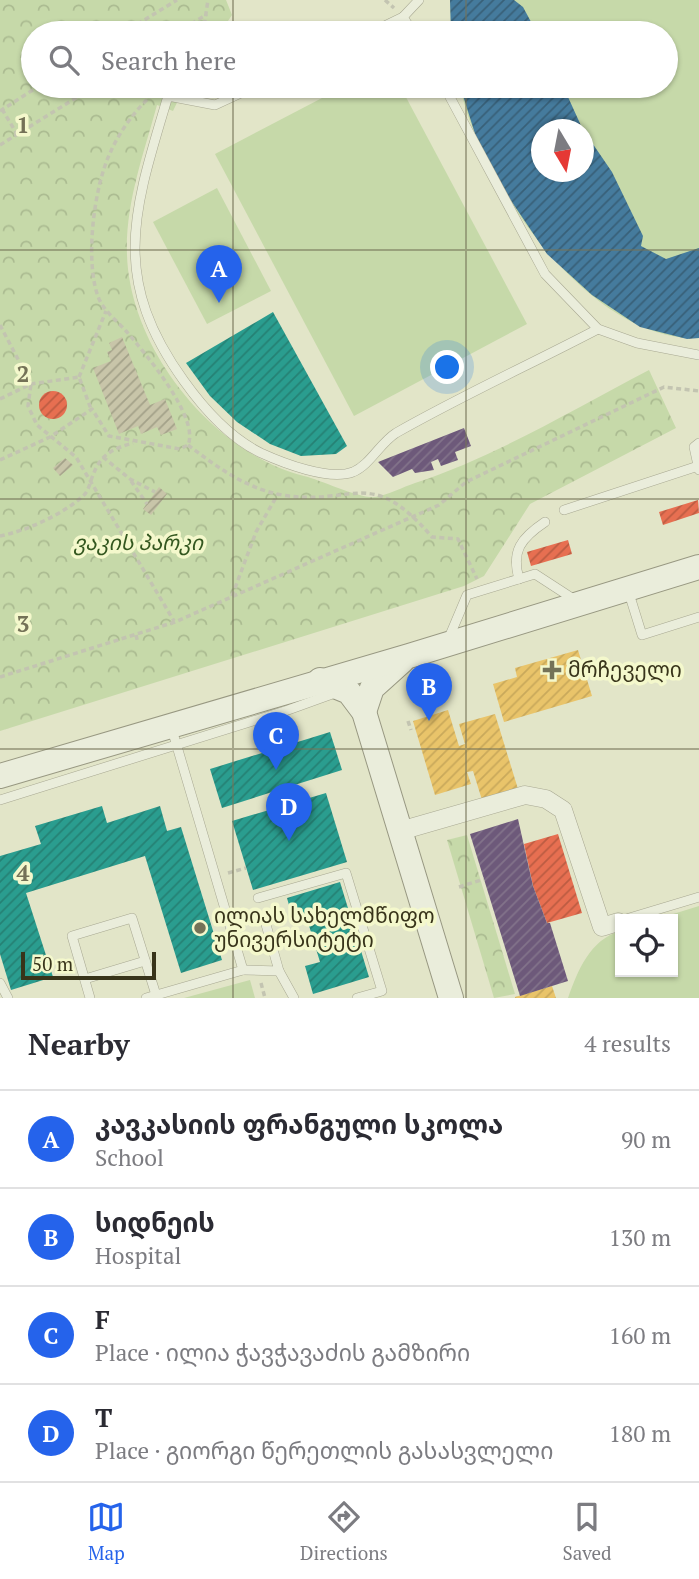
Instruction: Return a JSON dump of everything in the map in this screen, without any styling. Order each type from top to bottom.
[{"type":"main road","points":[[0,776],[173,734],[320,680],[446,645],[699,566]]},
{"type":"main road","points":[[364,712],[372,688],[409,656]]},
{"type":"main road","points":[[320,680],[354,696],[364,712],[452,998]]},
{"type":"street","points":[[400,831],[525,795],[546,799],[563,810],[615,925]]},
{"type":"lane","points":[[395,21],[403,17],[419,0]]},
{"type":"lane","points":[[403,17],[405,21]]},
{"type":"lane","points":[[167,98],[139,202],[134,240],[140,298],[149,325],[190,389],[221,423],[255,450],[299,468],[341,474],[354,471],[393,435],[598,329]]},
{"type":"lane","points":[[178,98],[215,105],[230,98]]},
{"type":"lane","points":[[450,98],[545,274],[598,329],[637,343],[699,355]]},
{"type":"lane","points":[[564,510],[698,468],[694,447],[699,443]]},
{"type":"lane","points":[[519,579],[516,550],[522,540],[545,522]]},
{"type":"lane","points":[[446,645],[467,594],[535,574],[579,603]]},
{"type":"lane","points":[[627,588],[642,635],[699,617]]},
{"type":"lane","points":[[0,800],[173,734],[288,710],[343,689],[409,656]]},
{"type":"lane","points":[[173,734],[243,970]]},
{"type":"lane","points":[[258,898],[346,873],[382,991],[357,998]]},
{"type":"lane","points":[[648,914],[699,897]]},
{"type":"lane","points":[[90,998],[72,936],[132,919],[157,996],[243,970],[279,971]]},
{"type":"lane","points":[[265,920],[279,971],[294,998]]},
{"type":"lane","points":[[85,979],[145,961]]},
{"type":"lane","points":[[0,983],[8,998]]},
{"type":"path","points":[[143,21],[177,0]]},
{"type":"path","points":[[206,21],[208,0]]},
{"type":"path","points":[[196,21],[207,14]]},
{"type":"path","points":[[17,134],[1,110],[21,97]]},
{"type":"path","points":[[0,145],[75,98]]},
{"type":"path","points":[[0,536],[32,525],[77,500],[86,493],[103,457],[112,449],[135,442],[109,436],[92,409],[79,377],[106,311]]},
{"type":"path","points":[[0,325],[31,384],[28,407],[37,425],[76,457],[175,622]]},
{"type":"path","points":[[0,399],[31,384],[79,377]]},
{"type":"path","points":[[0,677],[175,622],[439,505],[466,482],[664,387],[699,391]]},
{"type":"path","points":[[0,460],[50,436],[92,409]]},
{"type":"path","points":[[188,445],[229,475],[278,494],[295,496],[369,491],[391,500],[413,515],[432,537],[458,539],[482,590]]},
{"type":"path","points":[[103,457],[130,479],[155,492]]},
{"type":"path","points":[[130,479],[147,504]]},
{"type":"path","points":[[232,596],[256,532],[278,494]]},
{"type":"path","points":[[136,635],[138,643]]},
{"type":"path","points":[[408,721],[411,730]]},
{"type":"path","points":[[216,875],[246,869]]},
{"type":"path","points":[[459,887],[484,879]]},
{"type":"path","points":[[376,922],[396,916]]},
{"type":"green space","name":"ვაკის პარკი","points":[[0,0],[226,0],[232,15],[228,21],[21,21],[21,98],[179,98],[173,111],[157,105],[136,179],[129,217],[127,255],[132,291],[143,326],[160,360],[182,392],[209,421],[238,445],[270,464],[368,497],[390,493],[475,460],[649,370],[676,428],[530,504],[484,576],[464,586],[0,731]]},
{"type":"green space","points":[[450,0],[699,0],[699,338],[658,333],[618,314],[580,286],[546,250],[515,209],[490,167],[471,125],[463,98],[678,98],[678,21],[451,21]]},
{"type":"green space","points":[[322,98],[406,98],[527,324],[354,416],[215,154]]},
{"type":"green space","points":[[217,188],[271,291],[207,324],[153,222]]},
{"type":"green space","points":[[467,835],[515,994],[494,998],[447,840]]},
{"type":"green space","points":[[699,906],[699,998],[568,998],[586,957],[601,941],[615,933],[615,977],[678,977],[678,914],[673,914]]},
{"type":"green space","points":[[250,980],[255,998],[184,998]]},
{"type":"building: Homes","points":[[578,650],[592,696],[504,722],[493,684],[517,677],[515,668]]},
{"type":"building: Homes","points":[[448,710],[459,746],[465,744],[459,724],[495,714],[518,789],[482,800],[473,771],[467,772],[471,784],[435,795],[413,721]]},
{"type":"building: Homes","points":[[552,986],[556,998],[515,998],[515,997]]},
{"type":"building: Shops","points":[[53,391],[63,395],[67,405],[63,415],[53,419],[43,415],[39,405],[43,395]]},
{"type":"building: Shops","points":[[698,500],[699,513],[663,525],[659,512]]},
{"type":"building: Shops","points":[[568,540],[572,554],[531,566],[527,552]]},
{"type":"building: Shops","points":[[558,834],[582,913],[547,923],[533,886],[524,844]]},
{"type":"building: Offices","points":[[464,428],[471,446],[455,452],[458,460],[441,466],[438,459],[431,462],[434,470],[415,473],[412,469],[393,477],[378,462]]},
{"type":"building: Offices","points":[[518,819],[533,886],[547,923],[550,923],[568,981],[520,996],[470,834]]},
{"type":"building: Schools","points":[[273,312],[347,446],[336,454],[301,456],[270,444],[237,422],[210,396],[186,363]]},
{"type":"building: Schools","points":[[330,732],[342,770],[222,808],[210,769]]},
{"type":"building: Schools","points":[[326,793],[347,862],[253,890],[232,821]]},
{"type":"building: Schools","points":[[102,806],[107,823],[160,806],[167,831],[181,827],[222,960],[181,973],[145,856],[26,893],[53,977],[11,990],[0,954],[0,856],[41,844],[35,826]]},
{"type":"building: Schools","points":[[340,882],[369,977],[313,994],[305,966],[320,962],[307,919],[294,923],[287,898]]},
{"type":"building: Public","points":[[450,0],[514,0],[523,7],[531,21],[451,21]]},
{"type":"building: Public","points":[[464,98],[568,98],[578,119],[531,119],[531,182],[594,182],[594,146],[612,172],[643,236],[641,246],[666,259],[699,248],[699,338],[687,339],[640,327],[592,295],[547,254],[495,177],[476,137]]},
{"type":"building: Other","points":[[122,337],[150,405],[165,399],[177,429],[161,435],[157,427],[141,434],[138,426],[119,434],[93,368],[111,361],[107,352],[112,350],[109,343]]},
{"type":"building: Other","points":[[65,458],[73,465],[60,476],[53,468]]},
{"type":"building: Other","points":[[159,487],[167,494],[151,515],[143,509]]},
{"type":"place","name":"კავკასიის ფრანგული სკოლა","points":[[219,303]]},
{"type":"place","name":"მრჩეველი","points":[[552,670]]},
{"type":"place","name":"სიდნეის","points":[[429,721]]},
{"type":"place","name":"F","points":[[276,770]]},
{"type":"place","name":"T","points":[[289,841]]},
{"type":"place","name":"ილიას სახელმწიფო უნივერსიტეტი","points":[[200,928]]}]
